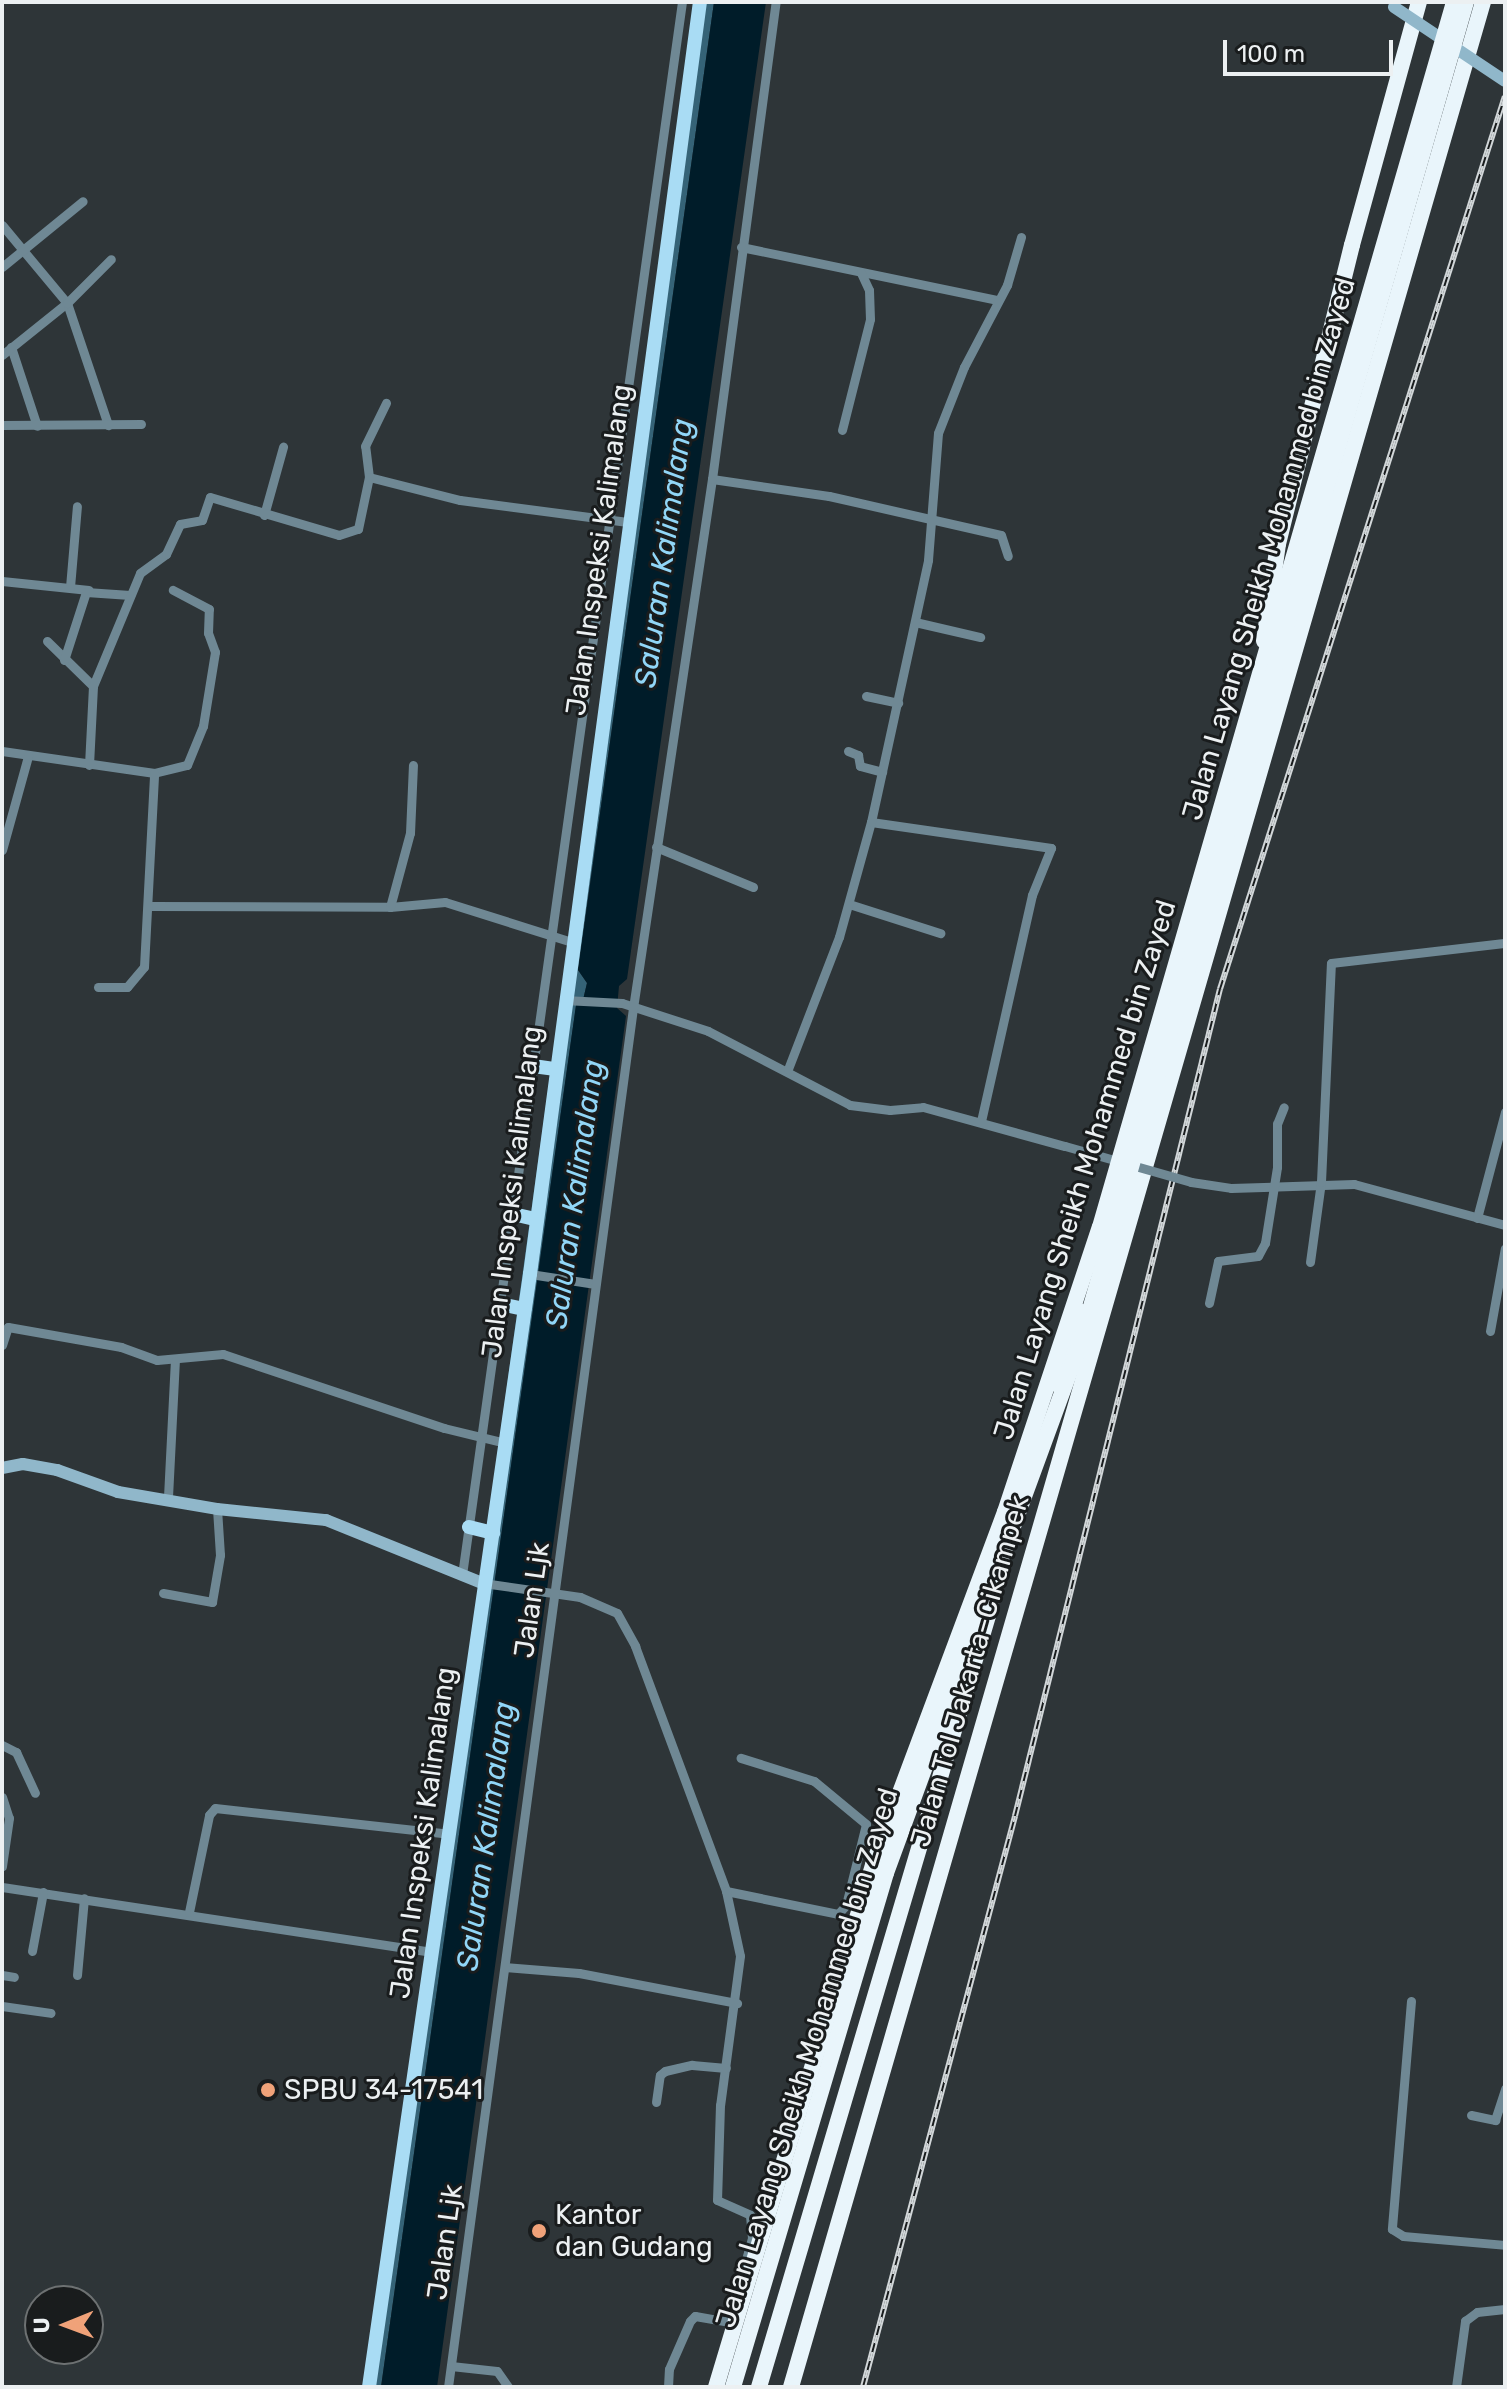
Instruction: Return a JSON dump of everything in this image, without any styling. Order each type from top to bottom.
[{"type":"highway","points":[[1260,670],[1278,544],[1352,245],[1419,2]]},
{"type":"highway","name":"Jalan Tol Jakarta–Cikampek","points":[[759,2387],[1090,1276],[1448,2]]},
{"type":"highway","name":"Jalan Layang Sheikh Mohammed bin Zayed","points":[[716,2387],[873,1865],[1005,1512],[1096,1241],[1454,2]]},
{"type":"highway","name":"Jalan Layang Sheikh Mohammed bin Zayed","points":[[733,2387],[886,1873],[1081,1341],[1466,2]]},
{"type":"highway","name":"Jalan Tol Jakarta–Cikampek","points":[[791,2387],[1483,2]]},
{"type":"main road","name":"Jalan Inspeksi Kalimalang","points":[[369,2387],[488,1584],[524,1309],[533,1274],[535,1219],[554,1069],[700,2]]},
{"type":"main road","points":[[533,1066],[554,1069]]},
{"type":"main road","points":[[513,1214],[535,1219]]},
{"type":"main road","points":[[500,1304],[524,1309]]},
{"type":"main road","points":[[469,1527],[493,1533]]},
{"type":"street","name":"Jalan Inspeksi Kalimalang","points":[[462,1575],[682,2]]},
{"type":"street","name":"Jalan Ljk","points":[[448,2387],[505,1967],[550,1591],[712,479],[776,2]]},
{"type":"street","points":[[1390,5],[1505,81]]},
{"type":"street","points":[[2,267],[83,201]]},
{"type":"street","points":[[2,225],[67,303],[108,425]]},
{"type":"street","points":[[788,1069],[849,904],[871,822],[915,622],[931,518],[938,433],[997,300],[1021,237]]},
{"type":"street","points":[[741,247],[997,300]]},
{"type":"street","points":[[2,355],[67,303],[111,259]]},
{"type":"street","points":[[842,430],[870,319],[869,290],[861,273]]},
{"type":"street","points":[[11,347],[37,426]]},
{"type":"street","points":[[89,765],[93,686],[123,625],[130,595],[140,573],[166,554],[180,524],[202,520],[210,497],[325,533],[355,531],[369,477],[365,446],[386,403]]},
{"type":"street","points":[[2,425],[141,424]]},
{"type":"street","points":[[264,515],[283,447]]},
{"type":"street","points":[[369,477],[460,500],[628,522]]},
{"type":"street","points":[[712,479],[931,518],[1001,535],[1008,556]]},
{"type":"street","points":[[70,587],[77,506]]},
{"type":"street","points":[[2,581],[130,595]]},
{"type":"street","points":[[64,660],[82,598],[89,590]]},
{"type":"street","points":[[2,751],[154,773],[181,769],[192,757],[215,661],[209,609],[173,590]]},
{"type":"street","points":[[915,622],[980,637]]},
{"type":"street","points":[[47,641],[93,686]]},
{"type":"street","points":[[866,696],[898,703]]},
{"type":"street","points":[[848,751],[858,755],[860,766],[882,772]]},
{"type":"street","points":[[2,850],[28,756]]},
{"type":"street","points":[[390,907],[410,833],[413,765]]},
{"type":"street","points":[[98,987],[127,987],[139,978],[150,906],[154,773]]},
{"type":"street","points":[[871,822],[1051,848],[1032,895],[981,1122]]},
{"type":"street","points":[[656,847],[753,887]]},
{"type":"street","points":[[150,906],[390,907],[464,904],[572,942]]},
{"type":"street","points":[[849,904],[940,933]]},
{"type":"street","points":[[1310,1262],[1321,1182],[1331,963],[1504,943]]},
{"type":"street","points":[[564,1000],[622,1003],[708,1031],[788,1069],[850,1105],[890,1110],[923,1107],[1213,1187],[1321,1182],[1354,1184],[1505,1225]]},
{"type":"street","points":[[1209,1303],[1218,1261],[1258,1256],[1265,1243],[1277,1124],[1284,1107]]},
{"type":"street","points":[[1477,1218],[1505,1112]]},
{"type":"street","points":[[1490,1331],[1505,1248]]},
{"type":"street","points":[[533,1274],[593,1283]]},
{"type":"street","points":[[2,1345],[8,1327],[175,1361],[223,1354],[506,1443]]},
{"type":"street","points":[[168,1497],[175,1361]]},
{"type":"street","points":[[2,1468],[23,1464],[57,1470],[103,1489],[168,1497],[217,1509],[326,1520],[488,1584],[550,1591],[603,1605],[617,1613],[626,1627],[738,1928],[737,2003],[726,2068],[717,2200],[750,2215],[752,2238],[728,2322],[695,2316],[690,2321],[669,2369],[668,2387]]},
{"type":"street","points":[[163,1593],[212,1602],[220,1555],[217,1509]]},
{"type":"street","points":[[2,1745],[16,1752],[35,1793]]},
{"type":"street","points":[[726,1891],[838,1914],[846,1905],[866,1824],[814,1781],[741,1758]]},
{"type":"street","points":[[2,1797],[9,1818],[2,1866]]},
{"type":"street","points":[[189,1912],[209,1815],[215,1808],[449,1834]]},
{"type":"street","points":[[2,1887],[189,1912],[432,1952]]},
{"type":"street","points":[[32,1951],[43,1892]]},
{"type":"street","points":[[77,1975],[84,1898]]},
{"type":"street","points":[[505,1967],[579,1973],[737,2003]]},
{"type":"street","points":[[2,1975],[14,1977]]},
{"type":"street","points":[[1411,2001],[1392,2229],[1403,2236],[1505,2245]]},
{"type":"street","points":[[2,2006],[51,2013]]},
{"type":"street","points":[[656,2102],[660,2075],[665,2071],[692,2065],[726,2068]]},
{"type":"street","points":[[1471,2115],[1495,2120],[1505,2089]]},
{"type":"street","points":[[1456,2387],[1465,2321],[1477,2312],[1505,2309]]},
{"type":"street","points":[[451,2366],[497,2371],[508,2387]]},
{"type":"shaded area","points":[[699,2],[714,2],[578,970],[587,983],[583,1000],[576,1006],[381,2387],[368,2387]]},
{"type":"water","name":"Saluran Kalimalang","points":[[714,2],[766,2],[627,979],[619,986],[617,1008],[626,1016],[437,2387],[381,2387],[576,1005],[583,1000],[587,983],[578,970]]},
{"type":"railway","points":[[863,2387],[1015,1816],[1220,989],[1505,96]]},
{"type":"place","name":"SPBU 34-17541","points":[[268,2090]]},
{"type":"place","name":"Kantor dan Gudang","points":[[539,2231]]}]
